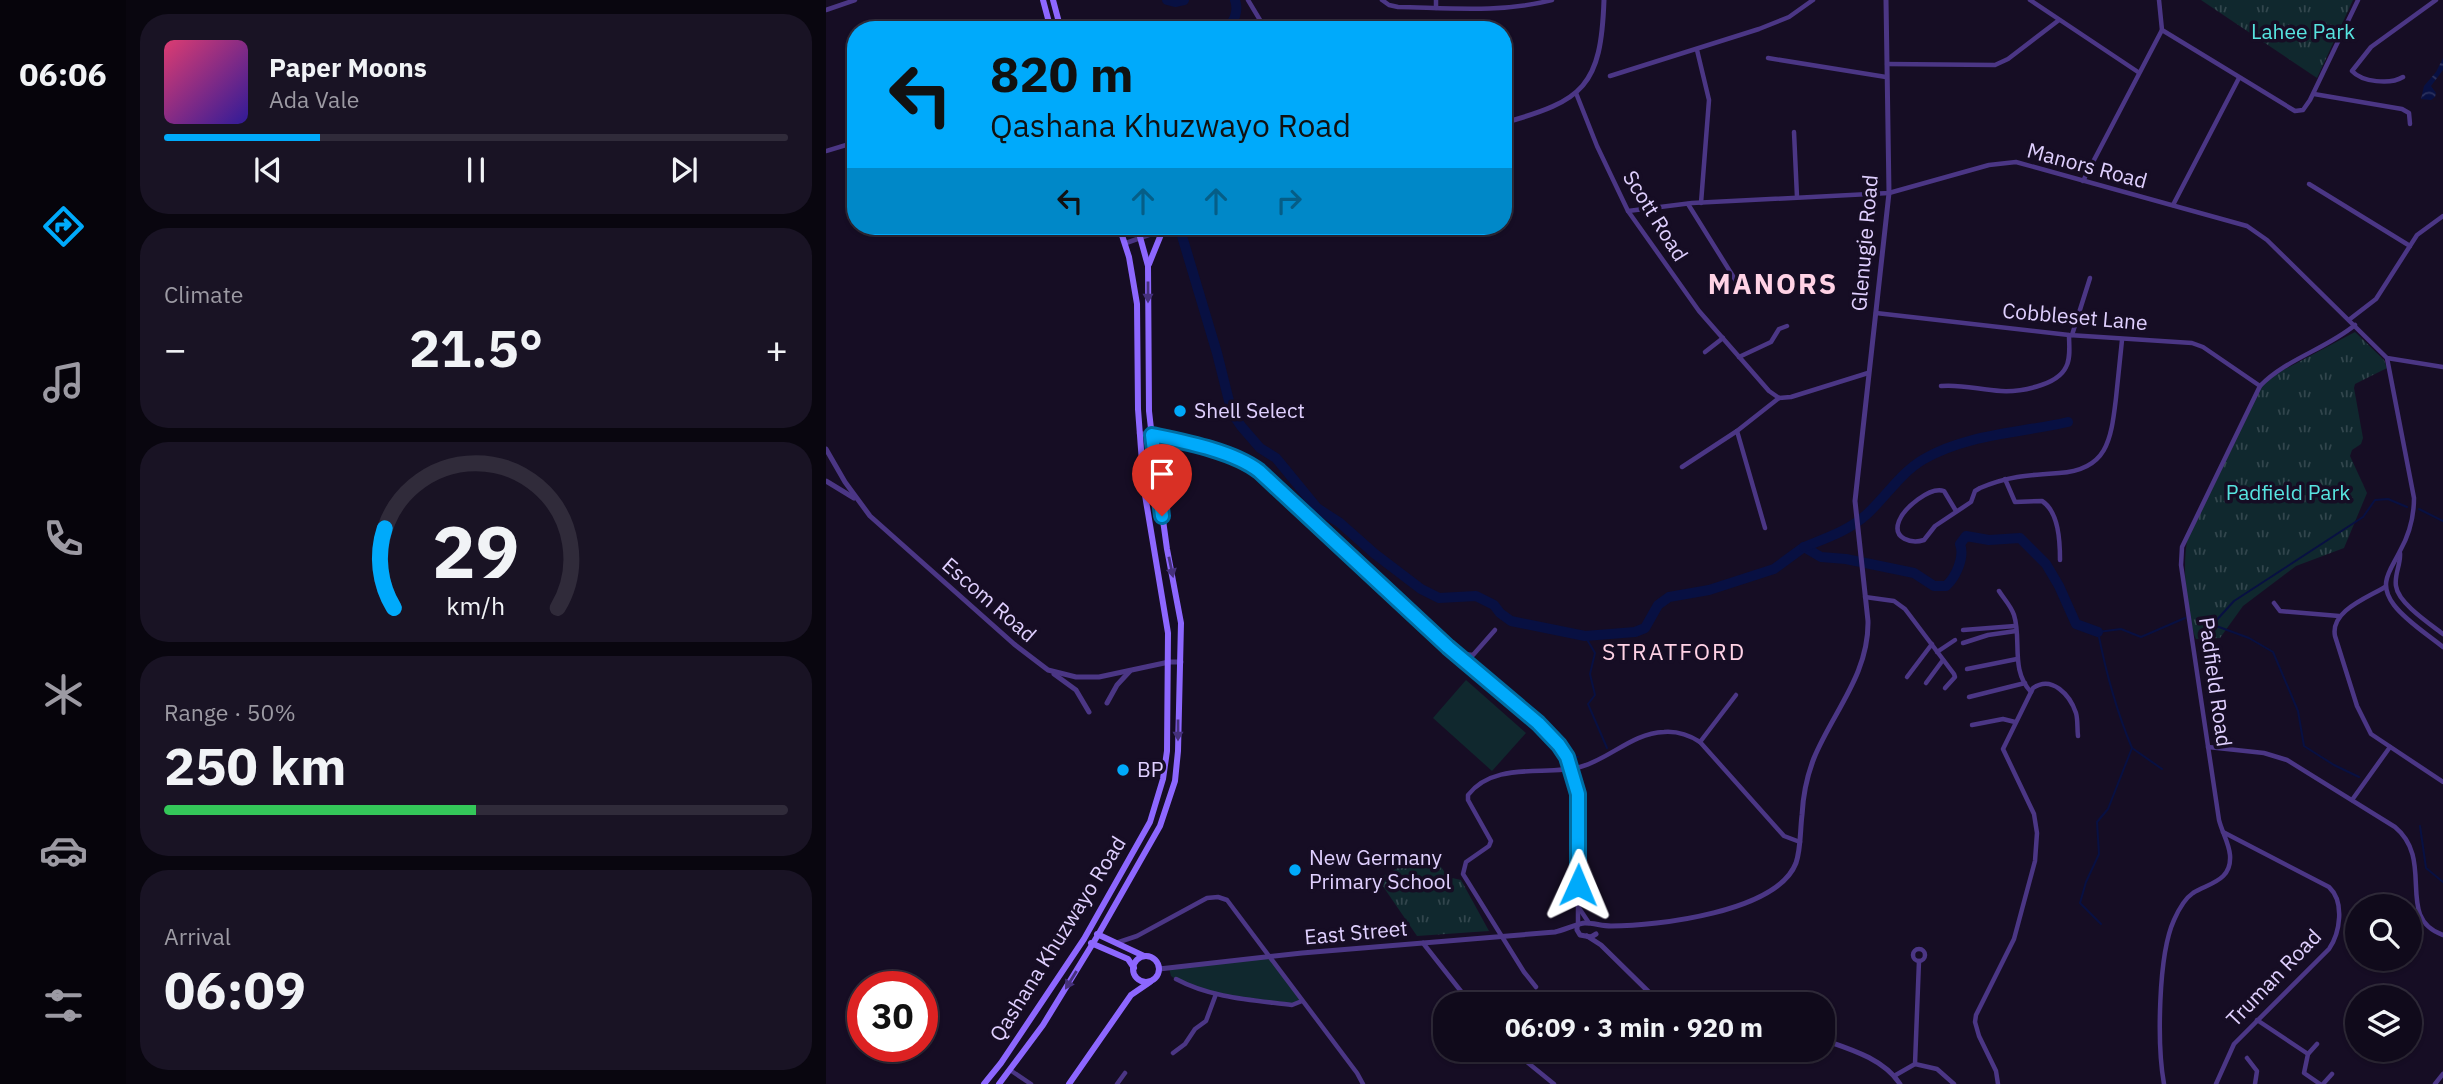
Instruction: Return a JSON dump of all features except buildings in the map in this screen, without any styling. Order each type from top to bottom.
[{"type":"main road","points":[[1043,0],[1049,21]]},
{"type":"main road","points":[[1053,0],[1059,21]]},
{"type":"main road","name":"Qashana Khuzwayo Road","points":[[984,1084],[1002,1063],[1084,939],[1148,827],[1158,801],[1167,751],[1169,662],[1166,610],[1144,489],[1139,433],[1136,304],[1126,243],[1122,235]]},
{"type":"main road","name":"Qashana Khuzwayo Road","points":[[999,1084],[1043,1025],[1156,834],[1172,794],[1178,759],[1180,613],[1165,538],[1149,411],[1148,266],[1140,235]]},
{"type":"main road","points":[[1148,266],[1161,235]]},
{"type":"main road","points":[[1069,1084],[1090,1050],[1131,995],[1157,977],[1159,969],[1156,961],[1089,930]]},
{"type":"main road","points":[[1084,939],[1128,959],[1134,968],[1135,976],[1131,995]]},
{"type":"main road","points":[[1134,968],[1137,960],[1145,957]]},
{"type":"main road","points":[[1135,976],[1150,982]]},
{"type":"street","points":[[826,10],[855,0]]},
{"type":"street","points":[[1248,0],[1261,21]]},
{"type":"street","points":[[1382,0],[1393,7],[1508,9],[1552,0]]},
{"type":"street","points":[[1436,0],[1436,8]]},
{"type":"street","points":[[1512,120],[1560,105],[1576,93],[1591,75],[1598,56],[1604,0]]},
{"type":"street","points":[[1610,76],[1777,22],[1813,0]]},
{"type":"street","name":"Glenugie Road","points":[[1596,931],[1613,926],[1697,918],[1766,893],[1783,881],[1796,862],[1803,802],[1812,765],[1849,693],[1864,654],[1868,630],[1855,515],[1889,193],[1886,0]]},
{"type":"street","points":[[2030,0],[2138,72]]},
{"type":"street","points":[[2082,181],[2162,30],[2159,0]]},
{"type":"street","points":[[2162,30],[2295,111],[2305,107],[2314,94],[2358,0]]},
{"type":"street","points":[[2403,77],[2390,82],[2357,75],[2352,71],[2371,47],[2436,0]]},
{"type":"street","points":[[1886,64],[1995,65],[2008,59],[2059,20]]},
{"type":"street","points":[[1697,50],[1709,100],[1701,203]]},
{"type":"street","points":[[1768,58],[1886,77]]},
{"type":"street","points":[[2173,205],[2239,78]]},
{"type":"street","name":"Scott Road","points":[[1576,93],[1597,146],[1628,211],[1699,311],[1769,391],[1779,398]]},
{"type":"street","points":[[2314,94],[2402,109],[2409,113],[2410,124]]},
{"type":"street","points":[[1794,132],[1797,197]]},
{"type":"street","points":[[826,151],[847,145]]},
{"type":"street","name":"Manors Road","points":[[1628,211],[1701,203],[1889,193],[2004,162],[2024,164],[2254,229],[2350,319],[2387,358]]},
{"type":"street","points":[[2309,184],[2410,246]]},
{"type":"street","points":[[1688,204],[1736,281]]},
{"type":"street","points":[[2350,319],[2376,299],[2396,272],[2410,246],[2423,230],[2443,216]]},
{"type":"street","points":[[1126,243],[1153,235]]},
{"type":"street","points":[[1941,386],[2010,390],[2052,381],[2062,374],[2067,364],[2071,335],[2091,278]]},
{"type":"street","name":"Cobbleset Lane","points":[[1875,313],[2122,340],[2197,344],[2260,386]]},
{"type":"street","name":"Padfield Road","points":[[2164,1084],[2159,1034],[2169,934],[2176,916],[2190,896],[2215,883],[2228,870],[2230,850],[2219,820],[2181,551],[2214,477],[2260,386],[2354,325]]},
{"type":"street","points":[[1739,357],[1771,342],[1779,329],[1787,326]]},
{"type":"street","points":[[1705,352],[1723,338]]},
{"type":"street","points":[[1956,511],[1944,491],[1932,490],[1916,501],[1902,516],[1898,525],[1899,533],[1909,542],[1924,540],[1935,526],[1971,502],[1975,491],[1980,488],[2005,479],[2071,471],[2091,464],[2099,457],[2112,435],[2122,340]]},
{"type":"street","points":[[2443,367],[2387,358],[2414,499],[2413,516],[2400,552],[2396,583],[2398,594],[2443,634]]},
{"type":"street","points":[[1682,467],[1737,431],[1779,398],[1791,397],[1868,373]]},
{"type":"street","points":[[1737,431],[1766,527]]},
{"type":"street","points":[[1139,433],[1189,444],[1236,458],[1252,466],[1456,653],[1538,723],[1559,745],[1571,768],[1578,804],[1579,934]]},
{"type":"street","name":"Escom Road","points":[[826,450],[857,500],[880,525],[1014,644],[1048,670],[1066,676],[1086,678],[1181,662]]},
{"type":"street","points":[[2005,479],[2014,502],[2042,501],[2049,508],[2057,527],[2060,560]]},
{"type":"street","points":[[826,481],[857,500]]},
{"type":"street","points":[[2400,552],[2389,568],[2385,587],[2396,608],[2443,647]]},
{"type":"street","points":[[2385,587],[2340,616],[2334,625],[2335,636],[2357,706],[2371,734],[2443,782]]},
{"type":"street","points":[[1999,591],[2011,609],[2016,629],[2017,659],[2031,692]]},
{"type":"street","points":[[1865,597],[1899,603],[1955,676],[1945,688]]},
{"type":"street","points":[[2274,603],[2280,611],[2340,616]]},
{"type":"street","points":[[1962,630],[2016,629]]},
{"type":"street","points":[[1963,643],[2016,629]]},
{"type":"street","points":[[1456,653],[1473,655],[1495,630]]},
{"type":"street","points":[[1937,652],[1955,640]]},
{"type":"street","points":[[1907,677],[1932,644]]},
{"type":"street","points":[[1967,669],[2017,659]]},
{"type":"street","points":[[1926,683],[1944,660]]},
{"type":"street","points":[[1048,670],[1076,690],[1089,712]]},
{"type":"street","points":[[1107,703],[1117,685],[1130,671]]},
{"type":"street","points":[[1969,697],[2025,683]]},
{"type":"street","points":[[1998,1084],[1996,1071],[1979,1036],[1976,1015],[2014,939],[2032,877],[2037,846],[2034,814],[2003,749],[2036,685],[2051,684],[2062,691],[2076,712],[2078,736]]},
{"type":"street","points":[[1700,742],[1736,695]]},
{"type":"street","points":[[1972,724],[2003,719],[2015,722]]},
{"type":"street","points":[[1536,987],[1464,879],[1463,869],[1466,862],[1489,846],[1491,841],[1468,800],[1470,791],[1492,778],[1512,772],[1587,765],[1633,740],[1650,734],[1683,734],[1700,742],[1779,831],[1787,838],[1800,842]]},
{"type":"street","points":[[2208,747],[2277,756],[2295,764],[2395,827],[2408,840],[2414,858],[2419,917],[2431,930],[2443,937]]},
{"type":"street","points":[[2352,800],[2390,747]]},
{"type":"street","name":"Truman Road","points":[[2216,1084],[2234,1044],[2329,949],[2336,936],[2339,904],[2329,887],[2223,832]]},
{"type":"street","points":[[1116,943],[1146,931],[1207,898],[1219,897],[1227,900],[1363,1084]]},
{"type":"street","points":[[1578,904],[1582,916],[1596,931],[1601,945]]},
{"type":"street","name":"East Street","points":[[1159,969],[1555,932],[1589,923]]},
{"type":"street","points":[[1596,931],[1587,936],[1601,945],[1649,992]]},
{"type":"street","name":"East Street","points":[[1555,932],[1587,936]]},
{"type":"street","points":[[1423,943],[1462,992]]},
{"type":"street","points":[[1915,1064],[1919,961]]},
{"type":"street","points":[[1176,979],[1195,989],[1216,994],[1292,1005],[1302,1001]]},
{"type":"street","points":[[1173,1054],[1185,1044],[1195,1029],[1205,1024],[1216,994]]},
{"type":"street","points":[[2257,1020],[2308,1054]]},
{"type":"street","points":[[2317,1044],[2308,1054],[2304,1073],[2322,1084],[2332,1074]]},
{"type":"street","points":[[1835,1045],[1875,1061],[1900,1084]]},
{"type":"street","name":"Truman Road","points":[[2247,1058],[2257,1071],[2255,1084]]},
{"type":"street","points":[[1527,1062],[1554,1084]]},
{"type":"street","points":[[1894,1076],[1915,1064],[1937,1069],[1954,1084]]},
{"type":"street","points":[[1010,1070],[1031,1084]]},
{"type":"street","points":[[1117,1084],[1125,1073]]},
{"type":"street","points":[[2435,1084],[2443,1074]]},
{"type":"green space","name":"Lahee Park","points":[[2201,0],[2353,0],[2317,78]]},
{"type":"green space","name":"Padfield Park","points":[[2355,332],[2384,360],[2387,368],[2355,384],[2354,388],[2363,438],[2350,456],[2367,493],[2344,548],[2296,566],[2243,606],[2220,638],[2196,639],[2186,586],[2185,557],[2189,533],[2262,385],[2274,375]]},
{"type":"green space","points":[[1466,680],[1526,733],[1492,771],[1433,718]]},
{"type":"green space","points":[[1423,854],[1429,864],[1436,860],[1448,877],[1461,880],[1489,931],[1417,936],[1378,879]]},
{"type":"green space","points":[[1270,956],[1303,1001],[1299,1004],[1215,994],[1176,980],[1171,976],[1169,968]]},
{"type":"water","points":[[2443,58],[2443,70],[2431,86],[2436,93],[2435,97],[2431,100],[2421,99],[2424,86]]},
{"type":"waterway","points":[[1167,0],[1184,0]]},
{"type":"waterway","points":[[1232,21],[1235,16],[1235,0]]},
{"type":"waterway","points":[[1182,235],[1232,413],[1241,426],[1260,448],[1276,458],[1317,508],[1340,523],[1421,589],[1439,598],[1476,596],[1494,605],[1511,621],[1585,636],[1635,632],[1645,628],[1658,605],[1669,597],[1709,590],[1774,569],[1804,547],[1821,557],[1846,559],[1914,573],[1934,586],[1946,586],[1959,566],[1960,544],[1966,536],[1989,540],[2020,538],[2046,564],[2076,624],[2098,632]]},
{"type":"waterway","points":[[1804,547],[1859,521],[1908,471],[1924,459],[1976,439],[2068,422]]},
{"type":"waterway","points":[[2213,624],[2234,601],[2363,517],[2375,500],[2388,499],[2407,507]]},
{"type":"waterway","points":[[2419,509],[2443,521]]},
{"type":"waterway","points":[[2101,924],[2080,903],[2099,854],[2097,822],[2108,809],[2132,748],[2112,691],[2098,632],[2121,629],[2141,637],[2185,618]]},
{"type":"waterway","points":[[2197,619],[2249,638],[2273,652],[2298,711],[2304,746],[2359,777]]},
{"type":"waterway","points":[[1585,636],[1595,653],[1590,674],[1595,695],[1588,704],[1607,748]]},
{"type":"waterway","points":[[2132,748],[2162,769]]},
{"type":"waterway","points":[[1569,755],[1578,757]]},
{"type":"waterway","points":[[2420,826],[2426,868],[2443,882]]},
{"type":"place","name":"Shell Select","points":[[1180,411]]},
{"type":"place","name":"BP","points":[[1123,770]]},
{"type":"place","name":"New Germany Primary School","points":[[1295,870]]},
{"type":"district","name":"MANORS","points":[[1773,284]]},
{"type":"district","name":"STRATFORD","points":[[1674,652]]},
{"type":"route","points":[[1162,516],[1152,435],[1236,458],[1259,471],[1448,647],[1538,723],[1559,745],[1567,757],[1578,794],[1578,885]]}]
